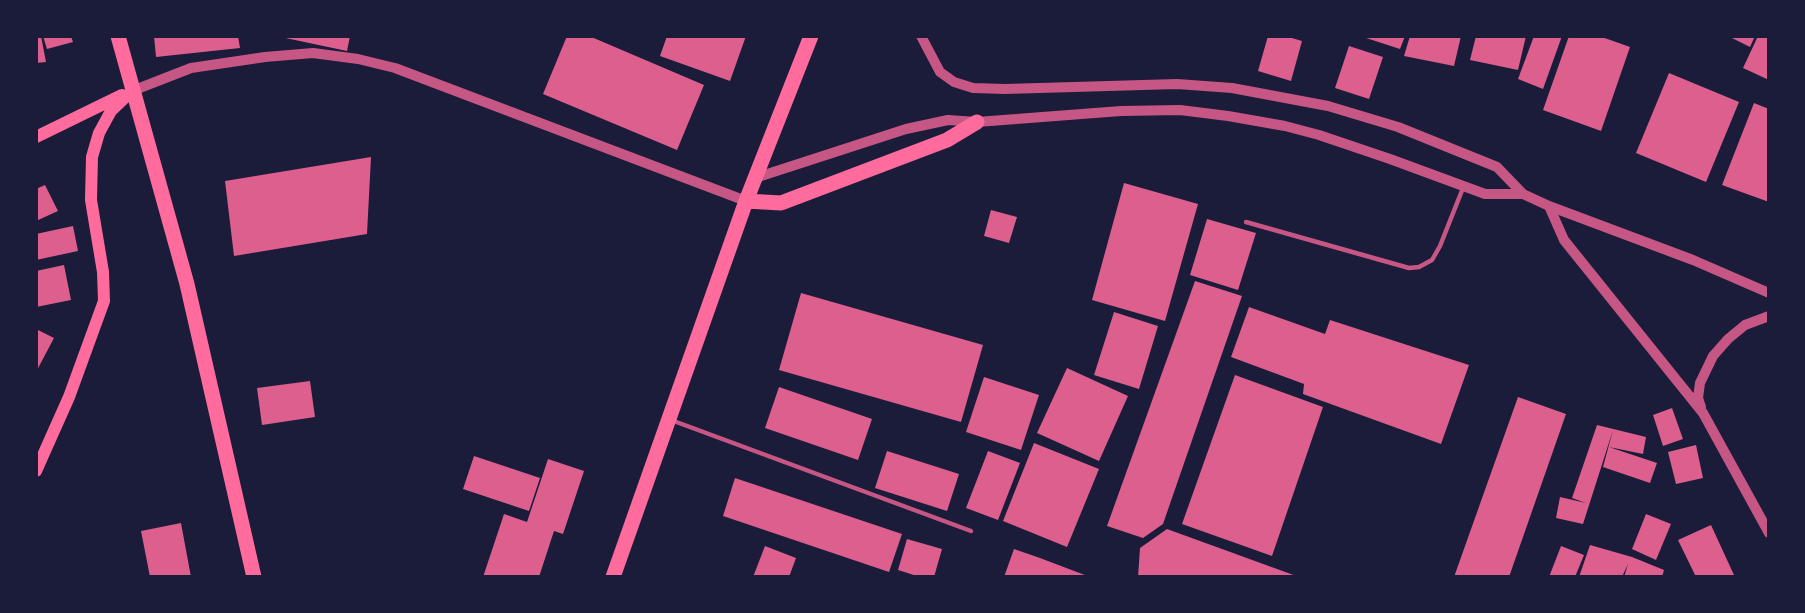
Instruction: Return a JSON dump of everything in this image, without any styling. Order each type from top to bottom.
[{"type":"main road","points":[[118,36],[187,284],[254,577]]},
{"type":"main road","points":[[613,577],[746,201],[811,36]]},
{"type":"main road","points":[[36,137],[132,91]]},
{"type":"main road","points":[[36,471],[69,397],[104,301],[103,272],[91,200],[92,157],[99,133],[111,111],[132,91]]},
{"type":"main road","points":[[746,201],[781,204],[947,140],[977,122]]},
{"type":"street","points":[[921,36],[940,72],[954,82],[973,88],[1177,84],[1232,88],[1328,106],[1398,127],[1497,167],[1524,194],[1549,206],[1693,260],[1769,292]]},
{"type":"street","points":[[132,91],[191,68],[265,57],[313,53],[358,59],[406,72],[746,201]]},
{"type":"street","points":[[755,178],[906,129],[948,120],[977,122],[1121,111],[1180,110],[1261,121],[1319,135],[1485,194],[1524,194]]},
{"type":"street","points":[[1549,206],[1564,240],[1703,413],[1769,533]]},
{"type":"street","points":[[1703,413],[1698,398],[1700,384],[1713,356],[1728,339],[1745,326],[1769,316]]},
{"type":"lane","points":[[1246,222],[1409,268],[1419,267],[1432,260],[1440,246],[1463,187]]},
{"type":"lane","points":[[669,419],[971,531]]},
{"type":"building","points":[[36,36],[41,36],[46,62],[36,63]]},
{"type":"building","points":[[43,36],[71,36],[73,42],[47,49]]},
{"type":"building","points":[[154,36],[238,36],[240,48],[156,57]]},
{"type":"building","points":[[276,36],[350,36],[347,51]]},
{"type":"building","points":[[567,36],[589,36],[704,85],[677,150],[543,94]]},
{"type":"building","points":[[667,36],[746,36],[730,81],[660,56]]},
{"type":"building","points":[[1268,36],[1285,36],[1302,41],[1291,81],[1258,71]]},
{"type":"building","points":[[1360,36],[1405,36],[1400,49]]},
{"type":"building","points":[[1410,36],[1461,36],[1454,66],[1404,56]]},
{"type":"building","points":[[1476,36],[1526,36],[1518,70],[1470,60]]},
{"type":"building","points":[[1534,36],[1562,36],[1543,89],[1518,79]]},
{"type":"building","points":[[1569,36],[1599,36],[1630,47],[1601,131],[1543,110]]},
{"type":"building","points":[[1728,36],[1755,36],[1750,47]]},
{"type":"building","points":[[1758,36],[1769,36],[1769,80],[1743,68]]},
{"type":"building","points":[[1349,46],[1383,57],[1369,99],[1335,88]]},
{"type":"building","points":[[1669,73],[1739,102],[1706,182],[1636,153]]},
{"type":"building","points":[[1754,103],[1769,109],[1769,202],[1722,185]]},
{"type":"building","points":[[371,157],[367,234],[234,256],[225,181]]},
{"type":"building","points":[[1124,183],[1198,204],[1165,321],[1092,300]]},
{"type":"building","points":[[45,185],[58,211],[36,221],[36,189]]},
{"type":"building","points":[[991,210],[1017,217],[1009,243],[984,236]]},
{"type":"building","points":[[1207,219],[1256,233],[1238,290],[1190,275]]},
{"type":"building","points":[[73,226],[78,251],[36,260],[36,234]]},
{"type":"building","points":[[64,265],[71,300],[36,307],[36,271]]},
{"type":"building","points":[[1195,281],[1242,296],[1163,524],[1143,538],[1107,526]]},
{"type":"building","points":[[801,293],[983,345],[961,422],[779,370]]},
{"type":"building","points":[[1249,307],[1325,334],[1330,320],[1469,365],[1441,444],[1303,394],[1304,384],[1231,357]]},
{"type":"building","points":[[1114,312],[1158,326],[1139,389],[1094,375]]},
{"type":"building","points":[[36,329],[54,338],[36,372]]},
{"type":"building","points":[[1067,368],[1128,396],[1099,461],[1037,433]]},
{"type":"building","points":[[1235,375],[1323,407],[1272,556],[1182,524]]},
{"type":"building","points":[[984,377],[1039,395],[1021,450],[966,432]]},
{"type":"building","points":[[310,381],[315,417],[262,425],[257,388]]},
{"type":"building","points":[[779,387],[872,419],[858,460],[765,428]]},
{"type":"building","points":[[1518,397],[1566,414],[1509,577],[1454,577]]},
{"type":"building","points":[[1672,408],[1683,439],[1663,446],[1653,415]]},
{"type":"building","points":[[1597,425],[1646,437],[1643,454],[1609,447],[1657,463],[1650,483],[1603,467],[1613,430],[1583,524],[1556,518],[1560,497],[1586,503],[1572,498]]},
{"type":"building","points":[[1034,443],[1099,469],[1067,547],[1003,521]]},
{"type":"building","points":[[1696,445],[1703,478],[1676,484],[1668,452]]},
{"type":"building","points":[[887,451],[959,474],[947,511],[875,488]]},
{"type":"building","points":[[988,451],[1020,463],[998,520],[966,508]]},
{"type":"building","points":[[474,456],[540,478],[529,511],[463,489]]},
{"type":"building","points":[[548,459],[584,471],[563,534],[554,531],[539,577],[483,577],[504,514],[527,522]]},
{"type":"building","points":[[735,478],[902,534],[889,572],[723,516]]},
{"type":"building","points":[[1646,514],[1671,524],[1656,560],[1632,549]]},
{"type":"building","points":[[181,523],[191,577],[150,577],[141,531]]},
{"type":"building","points":[[1711,525],[1734,575],[1738,577],[1696,577],[1678,540]]},
{"type":"building","points":[[1167,529],[1299,577],[1138,577],[1140,548]]},
{"type":"building","points":[[907,539],[942,549],[934,577],[920,577],[898,570]]},
{"type":"building","points":[[1590,545],[1632,557],[1664,570],[1662,577],[1624,577],[1628,564],[1622,577],[1579,577]]},
{"type":"building","points":[[765,546],[796,558],[789,577],[753,577]]},
{"type":"building","points":[[1561,546],[1584,555],[1575,577],[1549,577]]},
{"type":"building","points":[[1014,549],[1040,558],[1090,577],[1004,577]]}]
